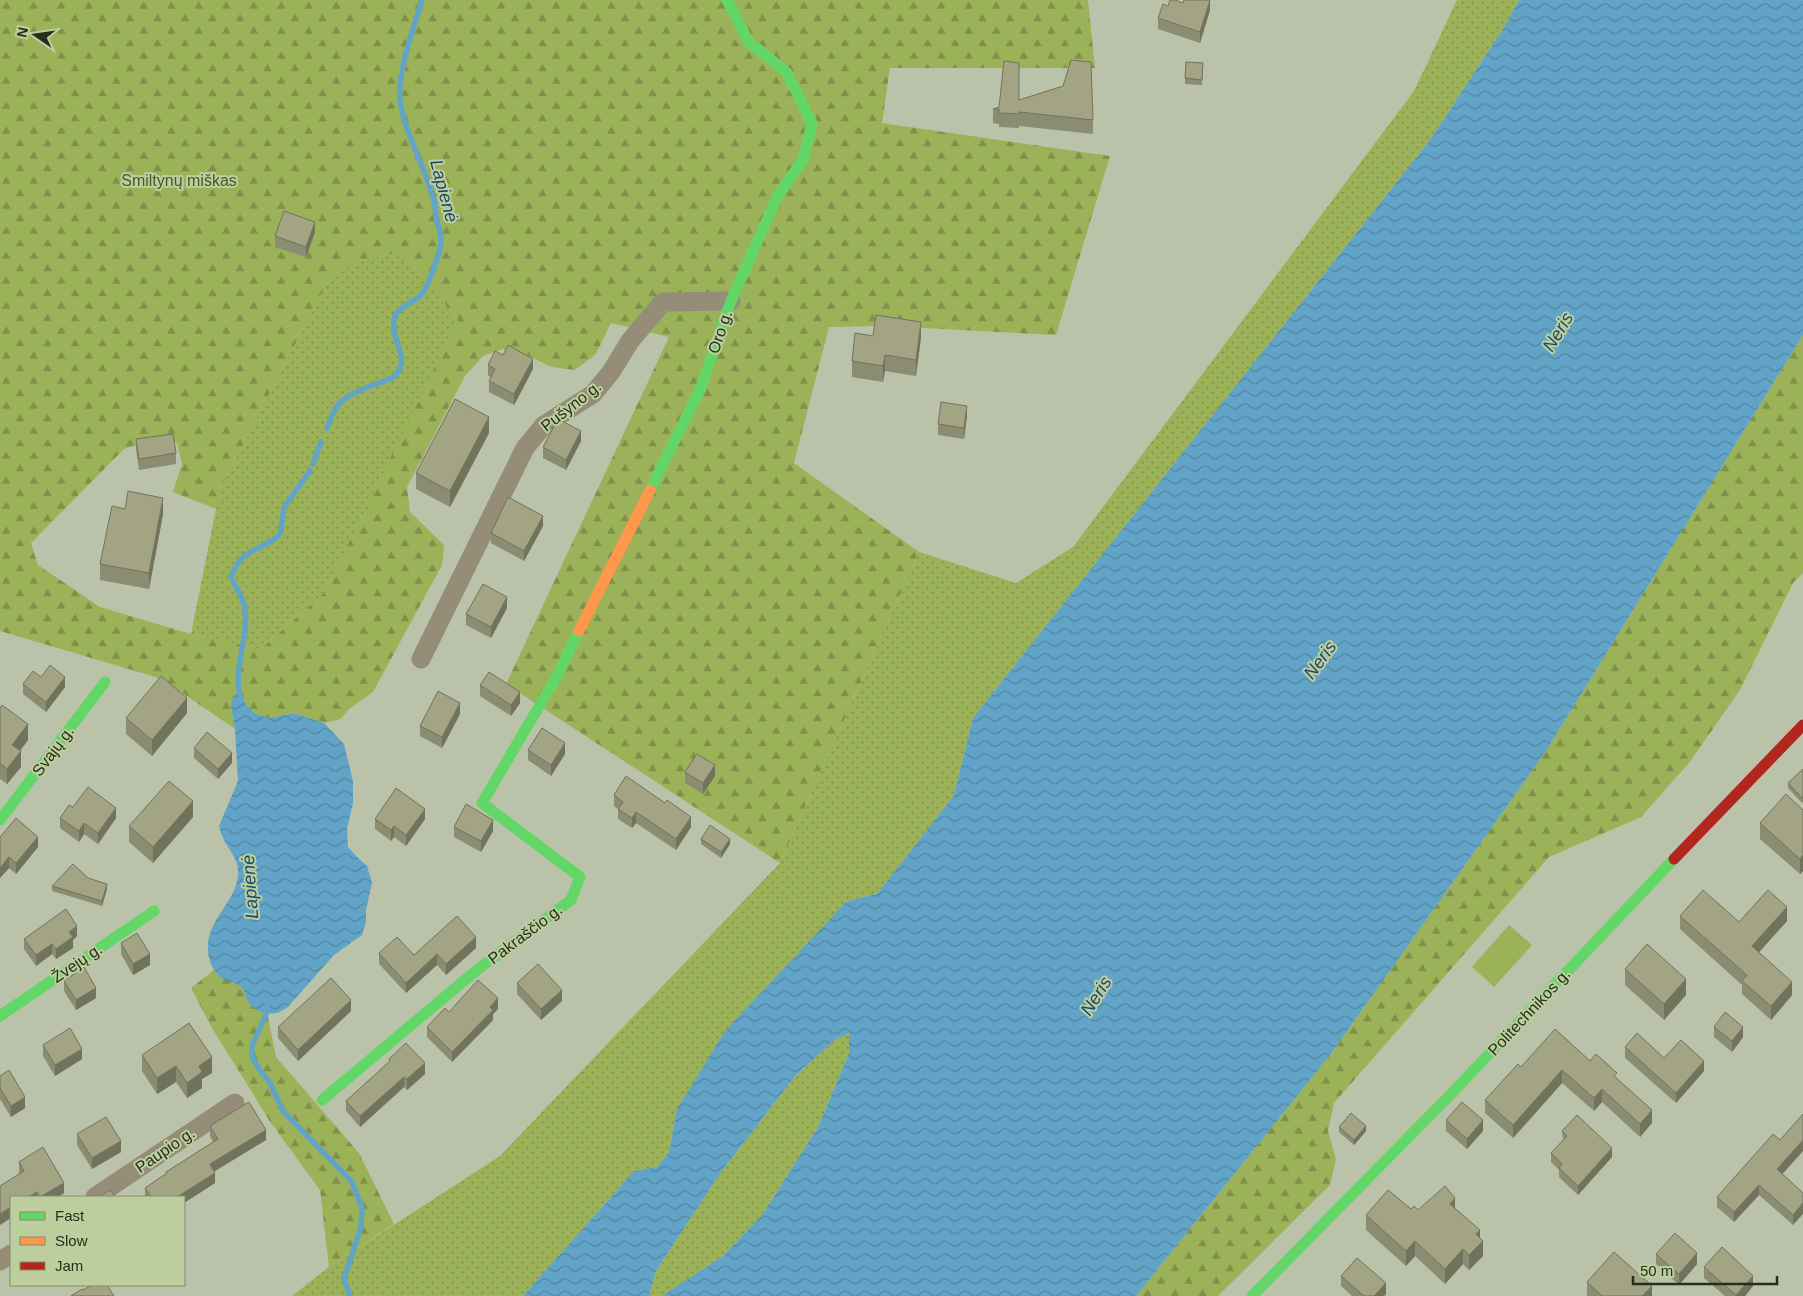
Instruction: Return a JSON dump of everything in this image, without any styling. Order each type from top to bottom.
[{"type":"street","name":"Oro g.","points":[[557,676],[700,390],[731,301],[778,195],[803,160],[812,123],[787,73],[748,41],[727,0]]},
{"type":"street","name":"Pušyno g.","points":[[421,659],[525,448],[544,425],[593,394],[612,372],[630,342],[663,302],[731,301]]},
{"type":"street","name":"Pakraščio g.","points":[[322,1100],[478,969],[571,900],[580,877],[482,803],[557,676]]},
{"type":"street","name":"Svajų g.","points":[[0,820],[105,682]]},
{"type":"street","name":"Politechnikos g.","points":[[1252,1296],[1452,1093],[1626,908],[1714,820],[1803,725]]},
{"type":"street","name":"Žvejų g.","points":[[0,1016],[154,911]]},
{"type":"street","name":"Paupio g.","points":[[96,1196],[235,1103]]},
{"type":"green space","name":"Smiltynų miškas","points":[[0,0],[1088,0],[1095,68],[890,68],[882,123],[1110,156],[1056,335],[886,326],[829,327],[794,463],[919,552],[780,863],[506,684],[669,337],[611,323],[596,354],[575,370],[551,367],[529,356],[503,349],[483,356],[465,376],[407,487],[410,512],[444,545],[442,565],[373,692],[349,709],[341,719],[324,723],[294,713],[270,718],[256,714],[247,706],[231,708],[235,729],[162,679],[0,631]],"holes":[[[402,252],[458,320],[324,593],[261,649],[191,634],[100,607],[38,565],[31,543],[124,449],[164,437],[177,443],[182,464],[173,492],[216,509],[220,489],[326,285],[354,262]]]},
{"type":"green space","points":[[1457,0],[1519,0],[1503,29],[1430,140],[973,718],[954,795],[878,893],[846,902],[677,1109],[669,1152],[657,1167],[634,1171],[523,1296],[292,1296],[329,1267],[500,1156],[780,863],[919,552],[1016,583],[1073,547],[1414,91]]},
{"type":"green space","points":[[402,252],[459,321],[324,593],[261,649],[191,634],[220,489],[326,285],[354,262]]},
{"type":"green space","points":[[1803,335],[1803,573],[1793,583],[1740,690],[1689,763],[1641,817],[1549,857],[1334,1103],[1328,1131],[1336,1159],[1330,1185],[1218,1296],[1136,1296],[1330,1055],[1546,751]]},
{"type":"green space","points":[[1509,925],[1532,945],[1494,987],[1472,967]]},
{"type":"green space","points":[[214,970],[226,980],[238,984],[253,1006],[267,1012],[276,1057],[359,1153],[394,1224],[329,1267],[320,1190],[271,1123],[212,1028],[191,988]]},
{"type":"green space","points":[[849,1033],[849,1053],[818,1127],[762,1215],[723,1256],[663,1296],[649,1296],[656,1271],[721,1172],[796,1075],[836,1039]]},
{"type":"water","name":"Neris","points":[[1519,0],[1803,0],[1803,335],[1546,751],[1330,1055],[1136,1296],[662,1296],[723,1256],[762,1215],[818,1127],[849,1053],[849,1033],[836,1039],[796,1075],[721,1172],[656,1271],[649,1296],[523,1296],[634,1171],[657,1167],[669,1152],[677,1109],[725,1031],[846,902],[878,893],[954,795],[973,718],[1430,140],[1503,29]]},
{"type":"water","points":[[239,694],[247,706],[256,714],[270,718],[294,713],[324,723],[344,744],[353,781],[353,803],[347,829],[348,847],[367,866],[372,883],[362,935],[334,955],[287,1008],[277,1013],[264,1012],[252,1007],[242,988],[219,976],[211,964],[208,954],[210,935],[214,925],[235,889],[238,879],[237,864],[220,832],[219,826],[238,781],[235,729],[231,708],[233,696]]},
{"type":"building","points":[[1170,0],[1183,3],[1184,0],[1210,0],[1200,32],[1158,18],[1163,4],[1168,6]]},
{"type":"building","points":[[1071,60],[1091,62],[1093,120],[1019,112],[1019,114],[999,113],[999,109],[993,109],[999,107],[1004,61],[1019,63],[1019,100],[1063,86]]},
{"type":"building","points":[[1186,62],[1203,63],[1202,80],[1185,78]]},
{"type":"building","points":[[284,211],[315,222],[306,247],[275,236]]},
{"type":"building","points":[[876,315],[921,322],[916,360],[885,355],[883,366],[852,361],[855,333],[873,336]]},
{"type":"building","points":[[508,345],[533,359],[514,394],[489,381],[495,369],[488,365],[495,351],[503,355]]},
{"type":"building","points":[[455,399],[489,417],[450,491],[416,473]]},
{"type":"building","points":[[941,402],[967,406],[964,428],[938,424]]},
{"type":"building","points":[[558,419],[581,431],[566,460],[543,447]]},
{"type":"building","points":[[173,434],[176,453],[139,459],[136,439]]},
{"type":"building","points":[[128,491],[163,498],[149,573],[100,564],[112,506],[125,509]]},
{"type":"building","points":[[508,497],[543,516],[524,551],[491,533]]},
{"type":"building","points":[[483,584],[507,597],[491,627],[466,614]]},
{"type":"building","points":[[50,665],[65,677],[46,702],[23,684],[33,671],[41,677]]},
{"type":"building","points":[[489,672],[520,692],[511,705],[480,685]]},
{"type":"building","points":[[161,676],[187,698],[152,740],[126,718]]},
{"type":"building","points":[[438,691],[460,703],[442,737],[420,726]]},
{"type":"building","points":[[2,705],[28,724],[12,745],[21,751],[7,769],[0,763],[0,708]]},
{"type":"building","points":[[542,728],[565,743],[551,765],[528,750]]},
{"type":"building","points":[[207,732],[232,753],[218,769],[194,748]]},
{"type":"building","points":[[697,754],[715,765],[703,783],[685,772]]},
{"type":"building","points":[[1803,769],[1803,797],[1802,798],[1788,783]]},
{"type":"building","points":[[626,776],[665,803],[667,800],[691,817],[676,839],[636,812],[632,818],[618,809],[623,802],[614,795]]},
{"type":"building","points":[[169,781],[193,801],[153,847],[129,826]]},
{"type":"building","points":[[88,787],[116,808],[98,833],[84,823],[79,831],[60,818],[69,805],[73,807]]},
{"type":"building","points":[[396,788],[425,809],[406,835],[394,826],[391,830],[375,819]]},
{"type":"building","points":[[1786,794],[1803,810],[1803,855],[1800,859],[1760,823]]},
{"type":"building","points":[[466,804],[493,820],[481,841],[454,827]]},
{"type":"building","points":[[16,818],[38,837],[16,863],[9,857],[0,868],[0,837]]},
{"type":"building","points":[[710,825],[730,839],[721,852],[701,839]]},
{"type":"building","points":[[73,864],[88,878],[107,884],[102,901],[52,886]]},
{"type":"building","points":[[1703,890],[1739,922],[1768,890],[1787,907],[1752,946],[1792,982],[1771,1006],[1742,981],[1747,975],[1680,916]]},
{"type":"building","points":[[66,909],[77,926],[69,932],[73,937],[56,949],[52,944],[36,955],[24,939]]},
{"type":"building","points":[[457,916],[476,937],[446,964],[437,954],[406,983],[379,953],[397,937],[414,955]]},
{"type":"building","points":[[137,933],[150,954],[133,964],[121,943]]},
{"type":"building","points":[[1647,944],[1686,979],[1664,1004],[1625,969]]},
{"type":"building","points":[[538,964],[562,990],[541,1009],[517,983]]},
{"type":"building","points":[[84,967],[96,988],[76,1000],[64,981]]},
{"type":"building","points":[[331,978],[351,1000],[298,1050],[278,1027]]},
{"type":"building","points":[[478,980],[498,998],[490,1007],[493,1010],[452,1052],[427,1027],[445,1008],[449,1012]]},
{"type":"building","points":[[1725,1012],[1743,1027],[1732,1041],[1714,1027]]},
{"type":"building","points":[[189,1023],[212,1057],[199,1066],[202,1072],[187,1083],[176,1066],[157,1078],[142,1055]]},
{"type":"building","points":[[70,1028],[82,1049],[55,1065],[43,1045]]},
{"type":"building","points":[[1555,1029],[1590,1061],[1596,1054],[1617,1073],[1614,1076],[1652,1110],[1640,1124],[1602,1089],[1594,1098],[1562,1070],[1513,1125],[1485,1100],[1518,1064],[1521,1067]]},
{"type":"building","points":[[1637,1033],[1664,1058],[1681,1040],[1704,1061],[1676,1093],[1625,1047]]},
{"type":"building","points":[[406,1043],[425,1063],[407,1079],[404,1077],[360,1116],[346,1101],[390,1061],[389,1059]]},
{"type":"building","points":[[9,1070],[25,1097],[11,1106],[0,1088],[0,1076]]},
{"type":"building","points":[[249,1102],[266,1130],[210,1164],[215,1173],[179,1196],[150,1196],[145,1188],[166,1172],[218,1139],[210,1126]]},
{"type":"building","points":[[1462,1102],[1483,1120],[1467,1139],[1446,1120]]},
{"type":"building","points":[[1351,1113],[1366,1126],[1354,1140],[1339,1127]]},
{"type":"building","points":[[1803,1114],[1803,1140],[1777,1169],[1803,1193],[1803,1203],[1793,1215],[1759,1185],[1734,1212],[1717,1197],[1773,1134],[1780,1140]]},
{"type":"building","points":[[1577,1115],[1612,1148],[1578,1186],[1559,1168],[1562,1164],[1551,1153],[1567,1136],[1562,1131]]},
{"type":"building","points":[[106,1117],[121,1141],[92,1158],[77,1134]]},
{"type":"building","points":[[43,1147],[64,1183],[42,1196],[37,1192],[30,1196],[10,1196],[10,1208],[0,1214],[0,1186],[24,1171],[19,1162]]},
{"type":"building","points":[[1445,1186],[1455,1198],[1450,1204],[1480,1230],[1476,1234],[1483,1241],[1469,1255],[1463,1249],[1445,1269],[1415,1241],[1406,1251],[1366,1215],[1388,1190],[1411,1209],[1414,1206],[1418,1210]]},
{"type":"building","points":[[110,1190],[114,1196],[101,1196]]},
{"type":"building","points":[[1675,1233],[1697,1253],[1679,1274],[1656,1254]]},
{"type":"building","points":[[1722,1247],[1753,1276],[1736,1295],[1704,1267]]},
{"type":"building","points":[[1614,1252],[1652,1286],[1642,1296],[1602,1296],[1587,1282]]},
{"type":"building","points":[[1357,1258],[1386,1283],[1374,1296],[1364,1296],[1341,1276]]},
{"type":"building","points":[[90,1286],[108,1286],[114,1296],[71,1296]]},
{"type":"waterway","name":"Lapienė","points":[[327,428],[337,406],[342,401],[355,393],[394,377],[399,370],[401,355],[394,332],[395,316],[424,291],[440,247],[441,237],[433,197],[410,137],[400,100],[401,77],[422,0]]},
{"type":"waterway","name":"Lapienė","points":[[313,464],[321,442]]},
{"type":"waterway","name":"Lapienė","points":[[241,699],[238,677],[245,617],[243,602],[231,577],[236,567],[246,555],[272,541],[279,535],[284,507],[310,471]]},
{"type":"waterway","name":"Lapienė","points":[[267,1006],[267,1012],[252,1046],[252,1056],[270,1083],[283,1111],[352,1182],[362,1208],[361,1227],[344,1279],[350,1296]]},
{"type":"traffic: fast","points":[[650,490],[700,390],[731,301],[778,195],[803,160],[812,123],[787,73],[748,41],[727,0]]},
{"type":"traffic: fast","points":[[322,1100],[478,969],[571,900],[580,877],[482,803],[557,676],[579,631]]},
{"type":"traffic: fast","points":[[0,820],[105,682]]},
{"type":"traffic: fast","points":[[1252,1296],[1452,1093],[1674,859]]},
{"type":"traffic: fast","points":[[0,1016],[154,911]]},
{"type":"traffic: slow","points":[[579,631],[650,490]]},
{"type":"traffic: jam","points":[[1674,859],[1803,725]]}]
